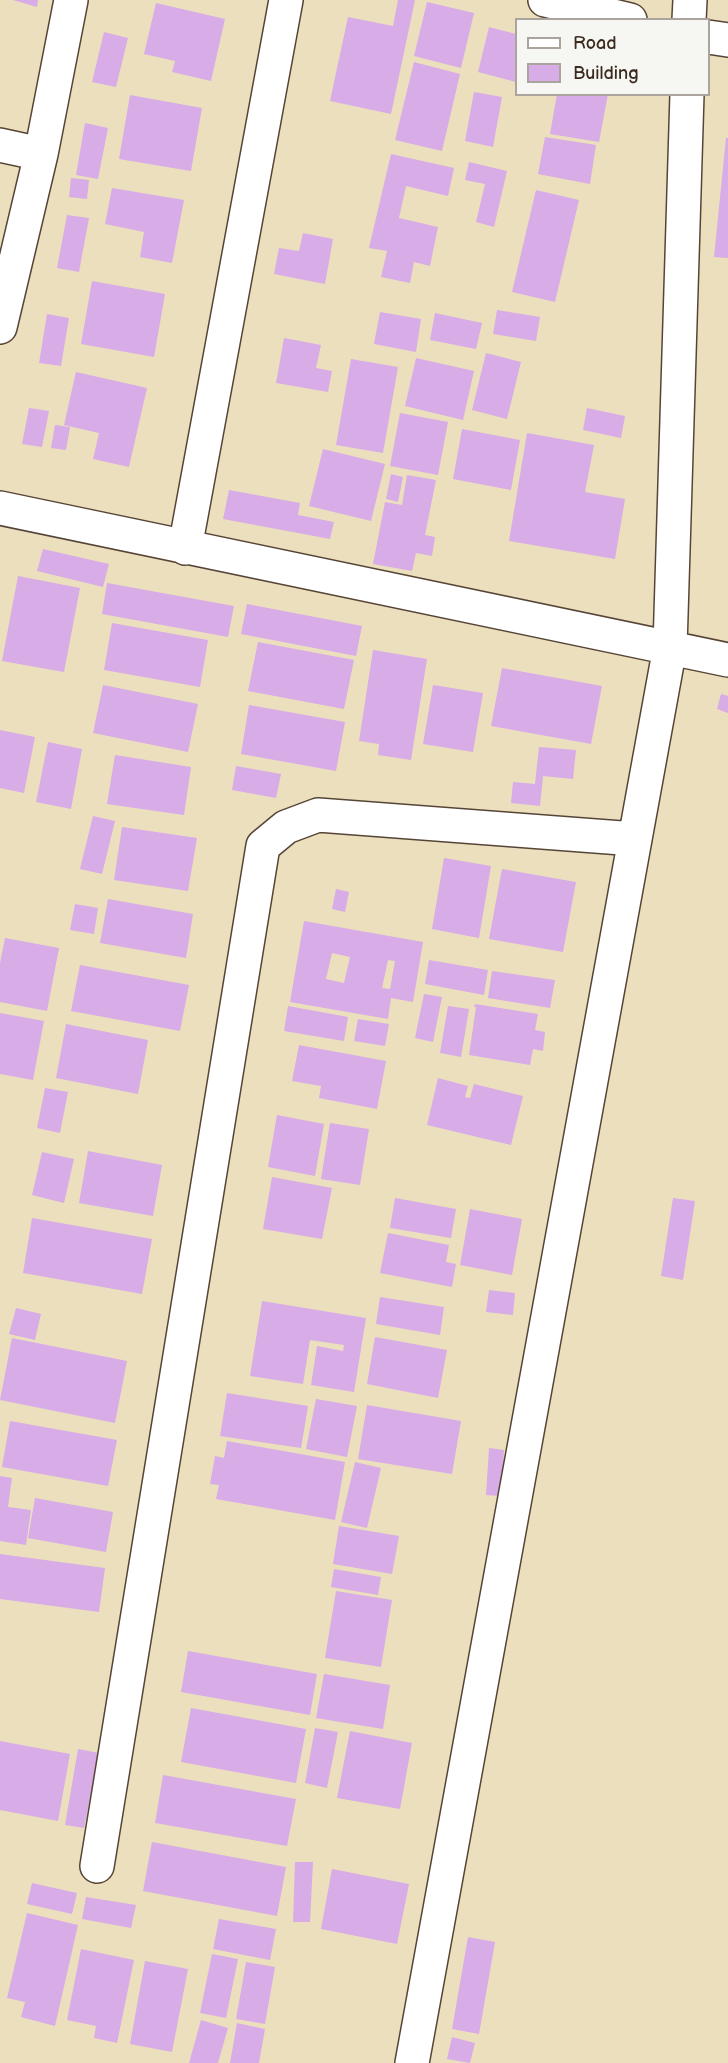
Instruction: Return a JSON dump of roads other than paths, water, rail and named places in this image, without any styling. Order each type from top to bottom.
[{"type":"street","points":[[0,327],[41,154],[71,0]]},
{"type":"street","points":[[185,548],[286,0]]},
{"type":"street","points":[[545,0],[622,18]]},
{"type":"street","points":[[689,18],[690,0]]},
{"type":"street","points":[[710,37],[728,40]]},
{"type":"street","points":[[412,2063],[670,647],[687,96]]},
{"type":"street","points":[[0,145],[41,154]]},
{"type":"street","points":[[0,508],[728,660]]},
{"type":"street","points":[[98,1866],[263,846],[286,827],[318,815],[635,839]]}]
